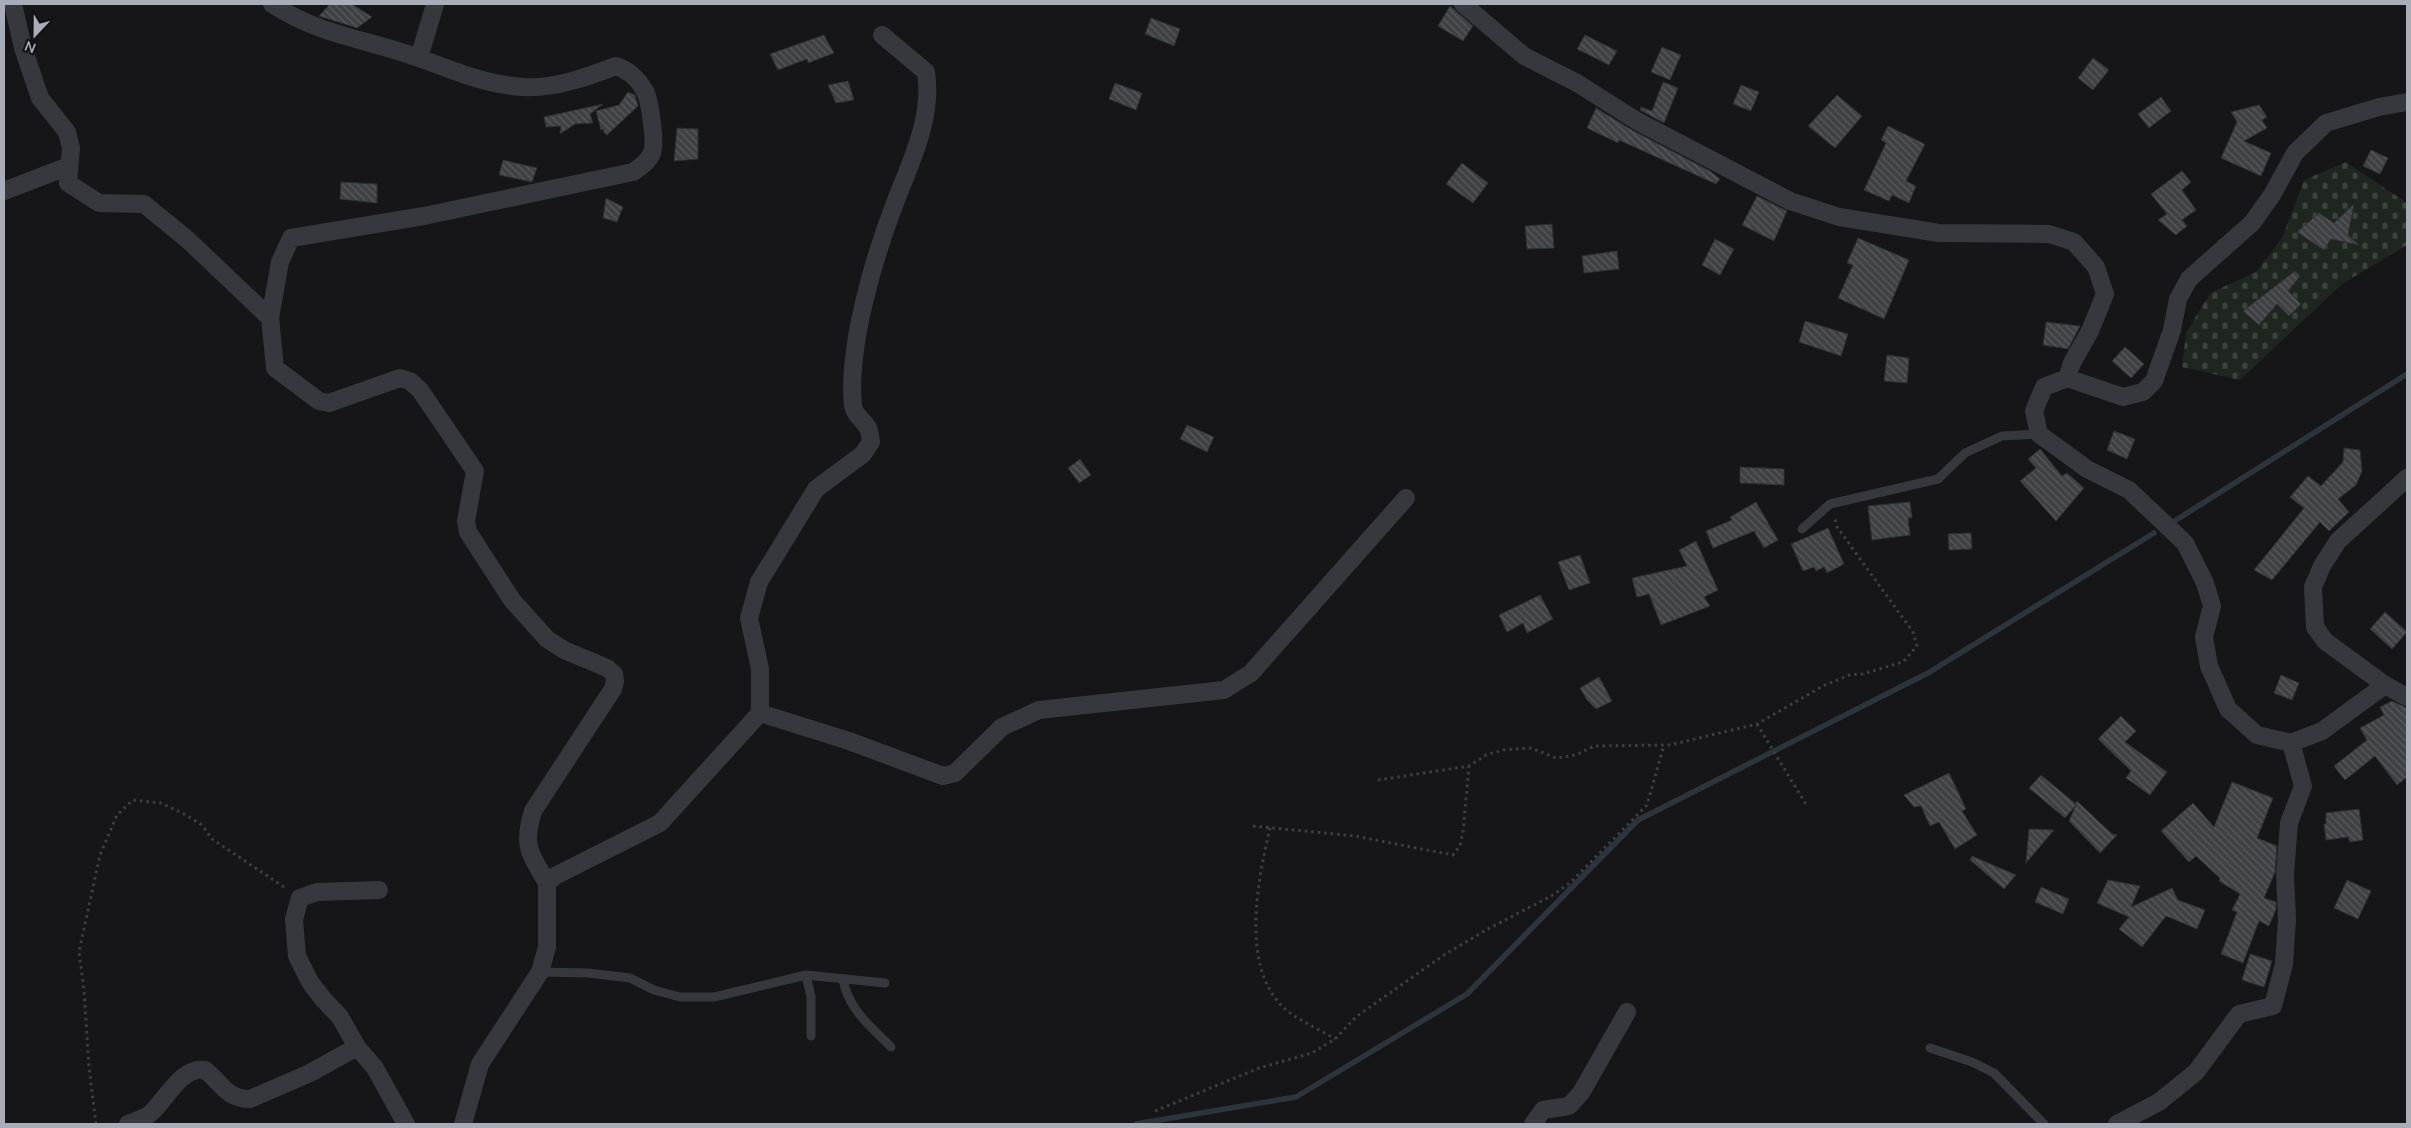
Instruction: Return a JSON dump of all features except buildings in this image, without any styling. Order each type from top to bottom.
[{"type":"street","points":[[13,4],[23,48],[40,98],[67,132],[71,148],[68,182],[99,203],[144,204],[188,240],[270,318]]},
{"type":"street","points":[[272,4],[293,18],[333,34],[495,82],[523,87],[556,84],[616,66],[624,68],[633,75],[646,92],[654,140],[652,152],[645,164],[633,172],[424,216],[291,238],[280,262],[270,318],[275,368],[319,401],[329,403],[400,378],[410,381],[420,390],[475,471],[466,521],[468,532],[512,600],[547,638],[564,650],[607,668],[614,674],[613,689],[533,811],[527,830],[528,848],[547,883],[547,947],[540,972],[480,1064],[463,1124]]},
{"type":"street","points":[[419,58],[435,4]]},
{"type":"street","points":[[1462,4],[1524,56],[1577,82],[1637,121],[1790,201],[1839,217],[1939,233],[2049,234],[2074,242],[2096,268],[2105,294],[2090,331],[2072,363],[2067,378]]},
{"type":"street","points":[[547,883],[556,876],[660,823],[760,713],[760,669],[749,618],[759,582],[816,489],[863,454],[871,442],[869,429],[853,408],[856,336],[880,247],[894,204],[918,146],[928,89],[926,72],[882,34]]},
{"type":"street","points":[[2385,685],[2322,731],[2291,744],[2257,735],[2228,709],[2209,666],[2204,637],[2212,606],[2205,583],[2185,543],[2129,490],[2087,469],[2038,434],[2034,411],[2044,387],[2067,378],[2122,397],[2143,392],[2154,381],[2172,330],[2178,299],[2189,280],[2252,223],[2272,195],[2295,153],[2326,123],[2379,107],[2407,102]]},
{"type":"street","points":[[4,191],[70,166]]},
{"type":"street","points":[[2407,478],[2338,541],[2322,566],[2313,588],[2315,627],[2325,641],[2385,685],[2407,697]]},
{"type":"street","points":[[760,713],[849,741],[944,776],[955,773],[1002,727],[1039,710],[1224,690],[1251,673],[1406,498]]},
{"type":"street","points":[[2117,1124],[2159,1102],[2196,1072],[2239,1014],[2273,1006],[2284,964],[2287,919],[2285,874],[2290,823],[2303,786],[2291,744]]},
{"type":"street","points":[[379,890],[317,892],[300,898],[294,919],[297,956],[310,982],[322,999],[340,1017],[357,1047],[375,1068],[406,1124]]},
{"type":"street","points":[[1533,1124],[1543,1110],[1569,1106],[1581,1093],[1627,1012]]},
{"type":"street","points":[[128,1124],[150,1114],[176,1086],[184,1074],[196,1070],[205,1070],[228,1094],[240,1099],[250,1099],[310,1073],[357,1047]]},
{"type":"lane","points":[[1802,529],[1830,504],[1938,479],[1965,453],[2002,436],[2038,434]]},
{"type":"lane","points":[[540,972],[588,973],[630,978],[654,990],[680,997],[714,997],[806,975],[884,982]]},
{"type":"lane","points":[[806,975],[810,997],[811,1036]]},
{"type":"lane","points":[[843,979],[845,993],[852,1006],[891,1047]]},
{"type":"lane","points":[[1930,1048],[1972,1062],[1994,1073],[2044,1124]]},
{"type":"path","points":[[1378,780],[1469,766],[1486,755],[1504,750],[1531,748],[1556,758],[1576,755],[1594,746],[1664,745],[1757,724],[1823,686],[1849,675],[1862,674],[1903,662],[1917,646],[1913,632],[1837,527],[1830,504]]},
{"type":"path","points":[[1757,724],[1807,806]]},
{"type":"path","points":[[1154,1111],[1259,1068],[1312,1053],[1335,1039],[1357,1016],[1444,955],[1486,930],[1553,895],[1571,882],[1646,805],[1664,745]]},
{"type":"path","points":[[1253,826],[1355,836],[1452,855],[1460,846],[1464,832],[1469,766]]},
{"type":"path","points":[[96,1124],[80,952],[100,855],[117,815],[133,800],[161,803],[202,825],[212,840],[300,898]]},
{"type":"path","points":[[1270,828],[1261,865],[1255,913],[1259,956],[1267,989],[1284,1009],[1335,1039]]},
{"type":"green space","points":[[2346,162],[2407,203],[2407,245],[2342,284],[2240,380],[2182,367],[2186,333],[2210,293],[2256,272],[2282,238],[2304,180]]},
{"type":"waterway","points":[[2173,522],[2407,374]]},
{"type":"waterway","points":[[1136,1124],[1296,1097],[1467,994],[1638,820],[1928,673],[2154,533]]}]
